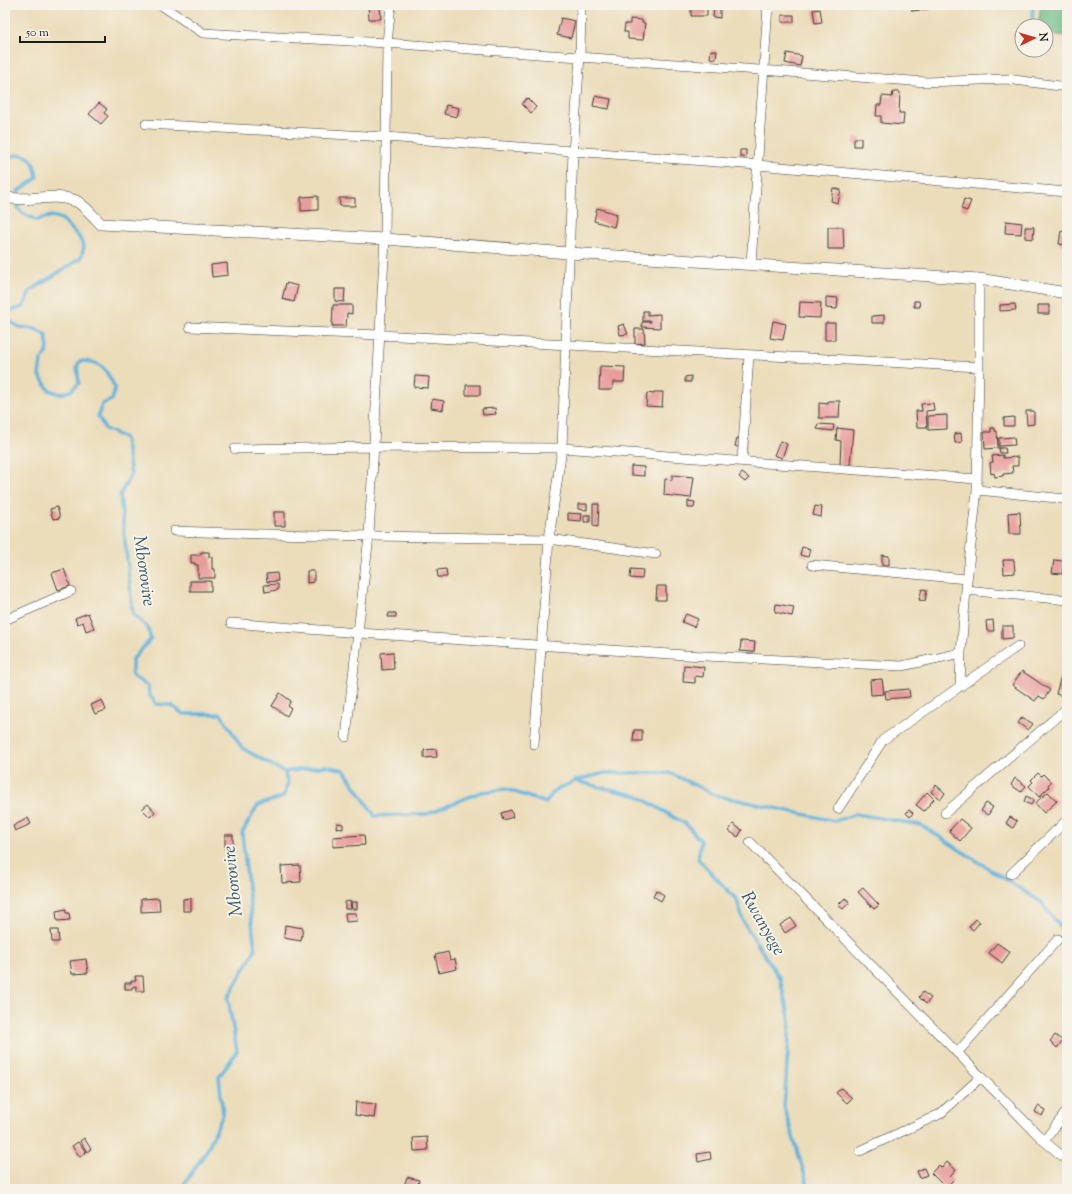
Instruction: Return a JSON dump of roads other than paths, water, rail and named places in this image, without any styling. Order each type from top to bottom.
[{"type":"street","points":[[161,5],[203,33],[387,43],[926,82],[1007,79],[1067,87]]},
{"type":"street","points":[[346,737],[369,536],[385,239],[387,43],[391,5]]},
{"type":"street","points":[[534,744],[540,645],[549,539],[562,448],[572,152],[580,57],[581,5]]},
{"type":"street","points":[[751,264],[768,5]]},
{"type":"street","points":[[146,124],[386,137],[758,165],[1067,192]]},
{"type":"street","points":[[13,198],[52,196],[77,201],[101,224],[385,239],[569,253],[978,279],[1067,293]]},
{"type":"street","points":[[960,687],[966,590],[977,490],[979,367],[978,279]]},
{"type":"street","points":[[190,327],[380,335],[979,367]]},
{"type":"street","points":[[742,461],[749,355]]},
{"type":"street","points":[[235,449],[374,447],[562,448],[977,479]]},
{"type":"street","points":[[977,490],[1067,499]]},
{"type":"street","points":[[174,531],[549,539],[656,554]]},
{"type":"street","points":[[812,565],[967,579]]},
{"type":"street","points":[[966,590],[1067,600]]},
{"type":"street","points":[[5,620],[71,591]]},
{"type":"street","points":[[231,623],[685,655],[902,666],[961,653]]},
{"type":"street","points":[[838,809],[883,740],[1018,646]]},
{"type":"street","points":[[945,813],[1067,708]]},
{"type":"street","points":[[1011,874],[1067,820]]},
{"type":"street","points":[[750,842],[1044,1141],[1067,1160]]},
{"type":"street","points":[[957,1053],[1058,939]]},
{"type":"street","points":[[860,1151],[940,1114],[981,1077]]},
{"type":"street","points":[[1044,1141],[1067,1111]]},
{"type":"waterway","points":[[1032,18],[1033,5]]},
{"type":"waterway","name":"Mborovire","points":[[5,157],[24,155],[31,160],[36,170],[37,178],[18,191],[18,209],[36,220],[52,216],[62,219],[79,237],[84,247],[81,258],[30,291],[23,307],[8,311],[6,319],[19,327],[36,329],[46,335],[48,349],[41,361],[39,375],[49,390],[60,394],[71,391],[79,383],[77,367],[80,361],[94,362],[103,368],[115,388],[112,400],[102,404],[98,416],[105,429],[125,438],[131,474],[120,495],[133,614],[148,628],[151,639],[132,660],[132,676],[148,686],[149,694],[156,704],[171,705],[183,714],[221,714],[242,748],[284,772],[288,783],[283,797],[258,805],[242,833],[255,950],[228,998],[237,1051],[219,1077],[223,1114],[207,1150],[181,1189]]},
{"type":"waterway","name":"Rwanyege","points":[[284,772],[326,766],[344,770],[375,816],[427,814],[481,792],[506,789],[546,803],[554,791],[575,781],[638,796],[687,825],[701,841],[698,859],[737,900],[744,923],[780,979],[790,1021],[784,1107],[809,1189]]},
{"type":"waterway","points":[[577,780],[605,773],[670,773],[715,795],[835,821],[856,814],[921,825],[1041,902],[1067,936]]}]
